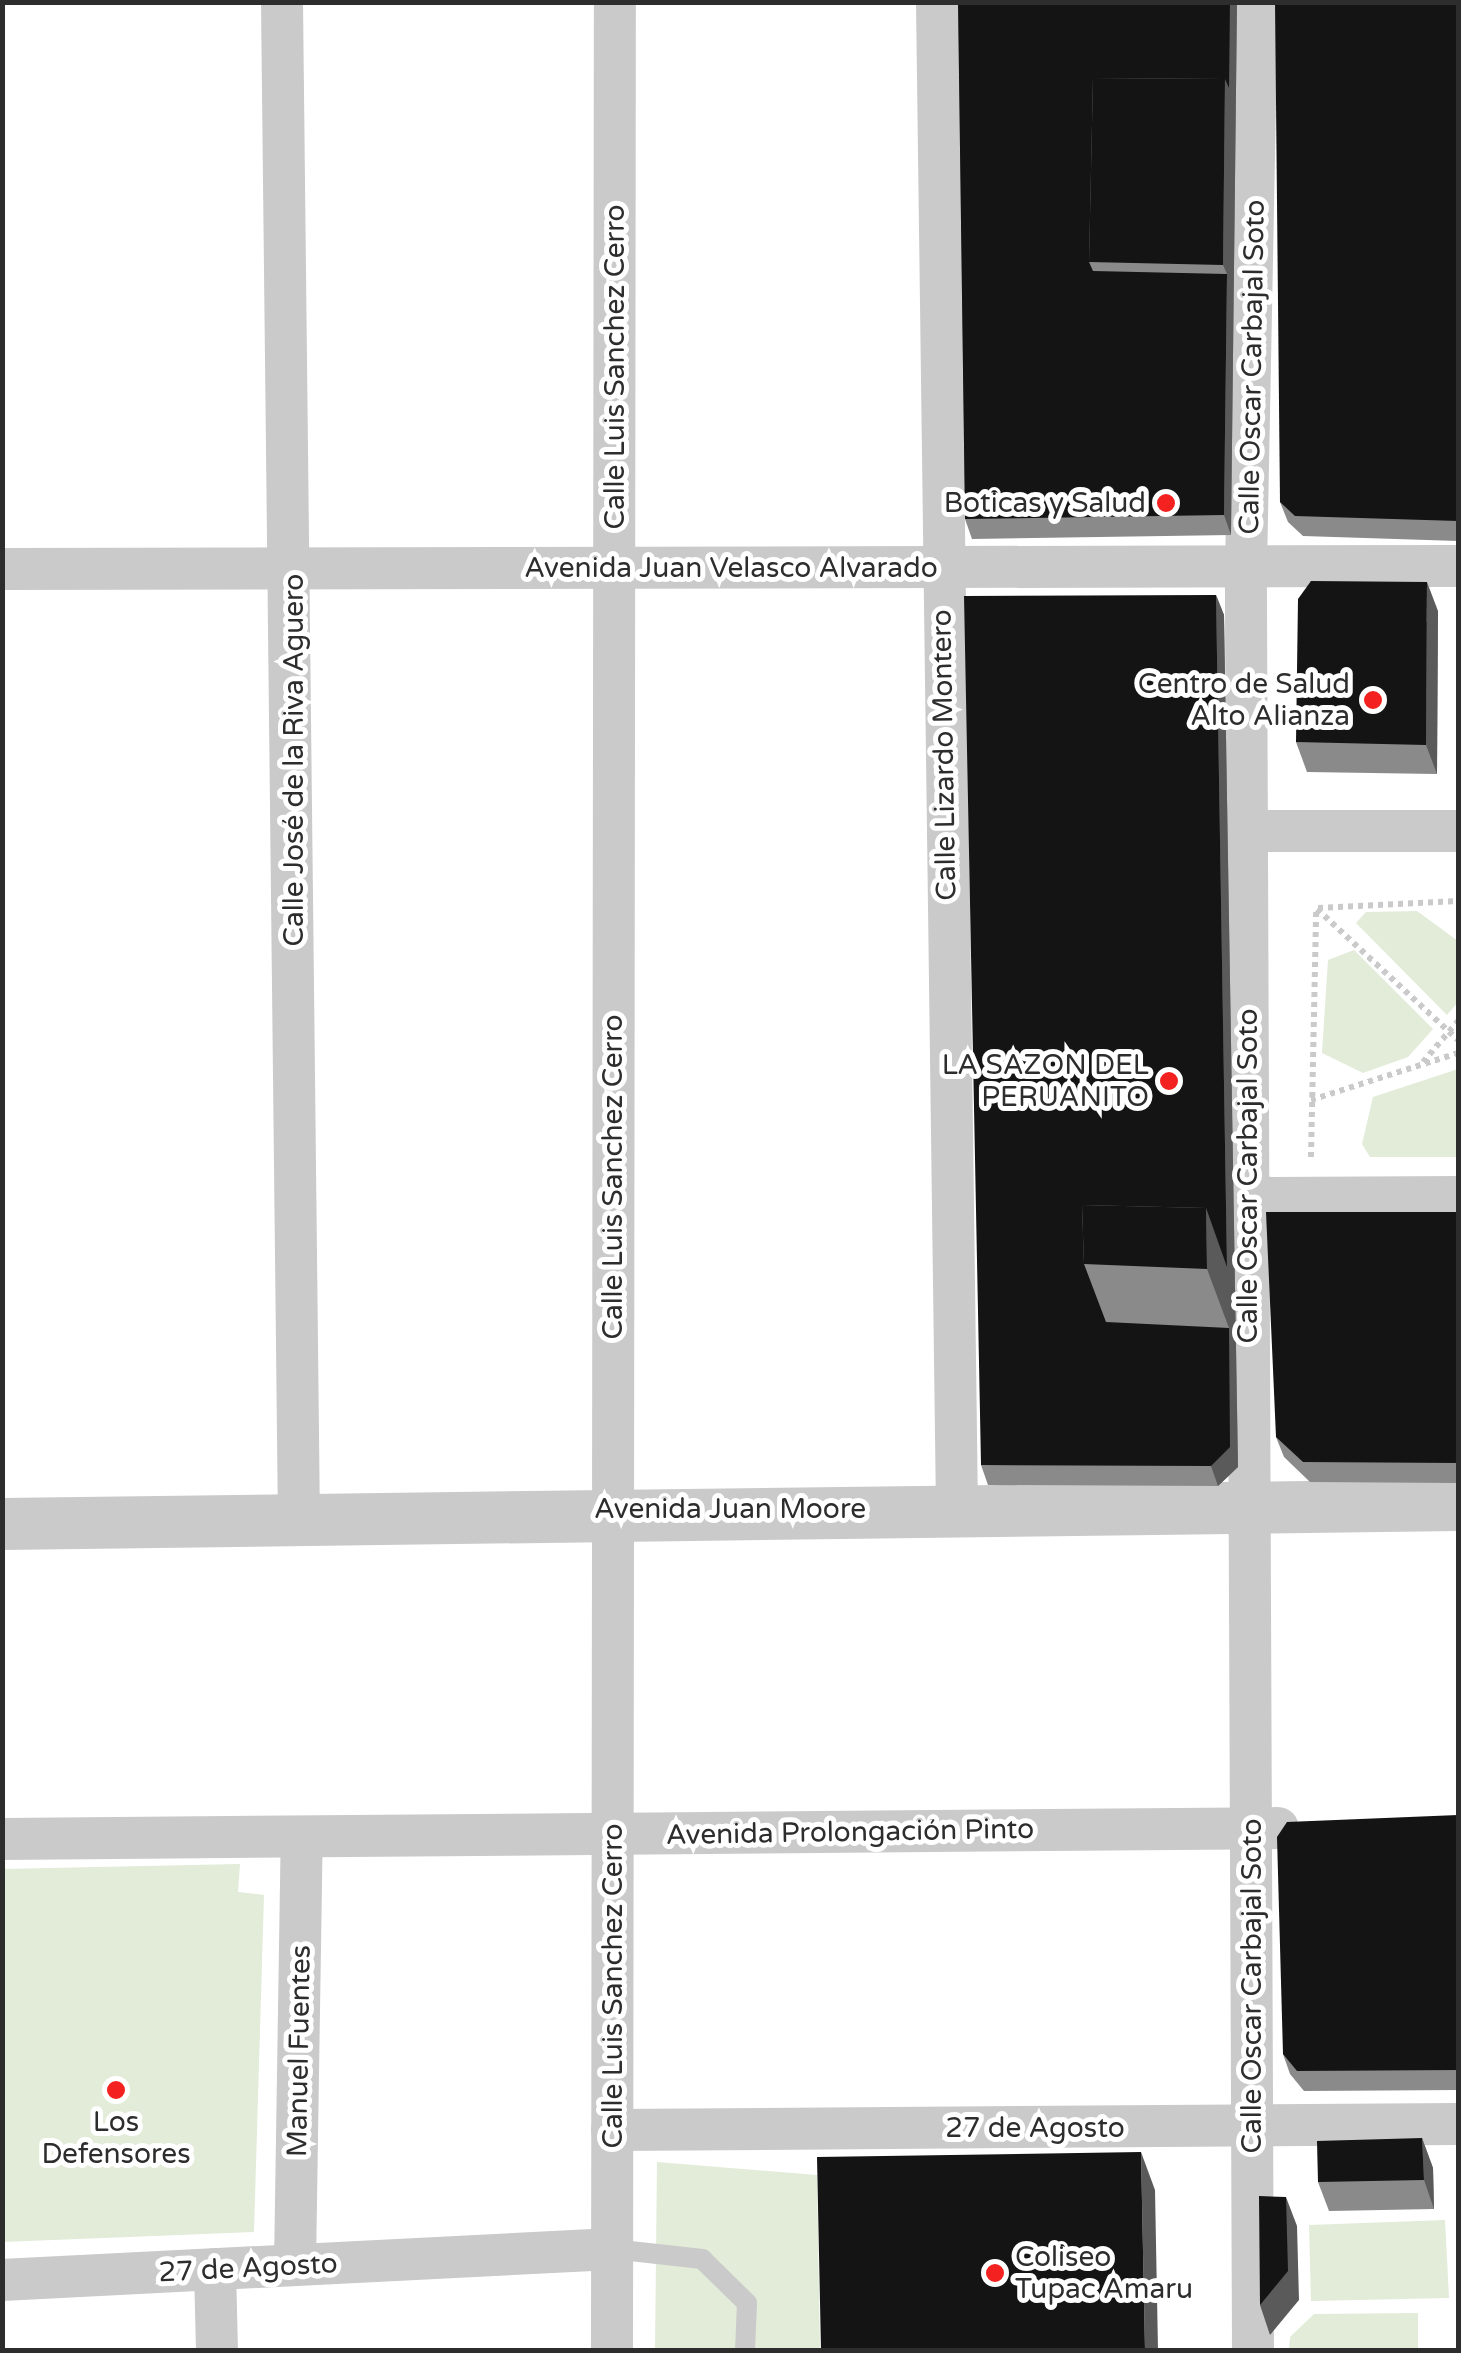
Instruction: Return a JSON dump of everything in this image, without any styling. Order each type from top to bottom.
[{"type":"street","name":"Calle José de la Riva Aguero","points":[[282,2],[293,569],[299,1517]]},
{"type":"street","name":"Calle Luis Sanchez Cerro","points":[[612,2350],[615,2]]},
{"type":"street","name":"Calle Lizardo Montero","points":[[937,2],[941,567],[956,1508]]},
{"type":"street","name":"Calle Oscar Carbajal Soto","points":[[1253,2350],[1246,569],[1257,2]]},
{"type":"street","name":"Avenida Juan Velasco Alvarado","points":[[2,569],[1458,566]]},
{"type":"street","points":[[1246,831],[1458,830]]},
{"type":"street","points":[[1248,1198],[1458,1197]]},
{"type":"street","name":"Avenida Juan Moore","points":[[2,1524],[613,1510],[1458,1505]]},
{"type":"street","name":"Avenida Prolongación Pinto","points":[[2,1839],[1326,1828]]},
{"type":"street","name":"Manuel Fuentes","points":[[295,2265],[302,1837]]},
{"type":"street","name":"27 de Agosto","points":[[612,2130],[1458,2124]]},
{"type":"street","name":"27 de Agosto","points":[[2,2280],[612,2248]]},
{"type":"street","points":[[214,2269],[217,2350]]},
{"type":"lane","points":[[612,2248],[702,2259],[747,2303],[746,2350]]},
{"type":"path","points":[[1316,908],[1457,902]]},
{"type":"path","points":[[1316,908],[1458,1040]]},
{"type":"path","points":[[1312,1170],[1316,908]]},
{"type":"path","points":[[1422,1063],[1458,1021]]},
{"type":"path","points":[[1311,1100],[1458,1054]]},
{"type":"green space","points":[[1417,911],[1458,941],[1458,1002],[1447,1015],[1356,923],[1366,912]]},
{"type":"green space","points":[[1354,950],[1433,1029],[1408,1057],[1363,1073],[1322,1053],[1328,960]]},
{"type":"green space","points":[[1458,1069],[1458,1157],[1370,1157],[1362,1144],[1373,1097]]},
{"type":"green space","name":"Los Defensores","points":[[240,1864],[238,1892],[264,1895],[254,2232],[3,2242],[3,1869]]},
{"type":"green space","points":[[657,2162],[817,2175],[820,2350],[655,2350]]},
{"type":"green space","points":[[1445,2220],[1449,2298],[1311,2301],[1309,2225]]},
{"type":"green space","points":[[1418,2313],[1418,2350],[1289,2350],[1290,2337],[1314,2314]]},
{"type":"building","points":[[958,2],[1230,2],[1229,88],[1225,79],[1093,78],[1089,262],[1093,271],[1227,274],[1224,515],[965,519]]},
{"type":"building","points":[[1275,2],[1458,2],[1458,521],[1295,516],[1280,502]]},
{"type":"building","points":[[1093,78],[1225,79],[1223,265],[1089,262]]},
{"type":"building","name":"Centro de Salud Alto Alianza","points":[[1311,581],[1427,582],[1426,745],[1296,742],[1298,599]]},
{"type":"building","points":[[1216,595],[1227,1267],[1206,1208],[1082,1205],[1084,1264],[1106,1322],[1229,1328],[1230,1447],[1211,1466],[981,1465],[964,596]]},
{"type":"building","points":[[1082,1205],[1206,1208],[1207,1269],[1084,1264]]},
{"type":"building","points":[[1266,1212],[1458,1212],[1458,1463],[1303,1462],[1276,1437]]},
{"type":"building","points":[[1458,1815],[1458,2070],[1297,2071],[1283,2054],[1277,1837],[1287,1822]]},
{"type":"building","points":[[1422,2138],[1424,2180],[1318,2182],[1317,2141]]},
{"type":"building","name":"Coliseo Tupac Amaru","points":[[1141,2152],[1145,2350],[821,2350],[817,2157]]},
{"type":"building","points":[[1259,2196],[1286,2197],[1288,2271],[1260,2305]]},
{"type":"place","name":"Boticas y Salud","points":[[1166,503]]},
{"type":"place","name":"Centro de Salud Alto Alianza","points":[[1373,700]]},
{"type":"place","name":"LA SAZON DEL PERUANITO","points":[[1169,1081]]},
{"type":"place","name":"Los Defensores","points":[[116,2090]]},
{"type":"place","name":"Coliseo Tupac Amaru","points":[[995,2273]]}]
